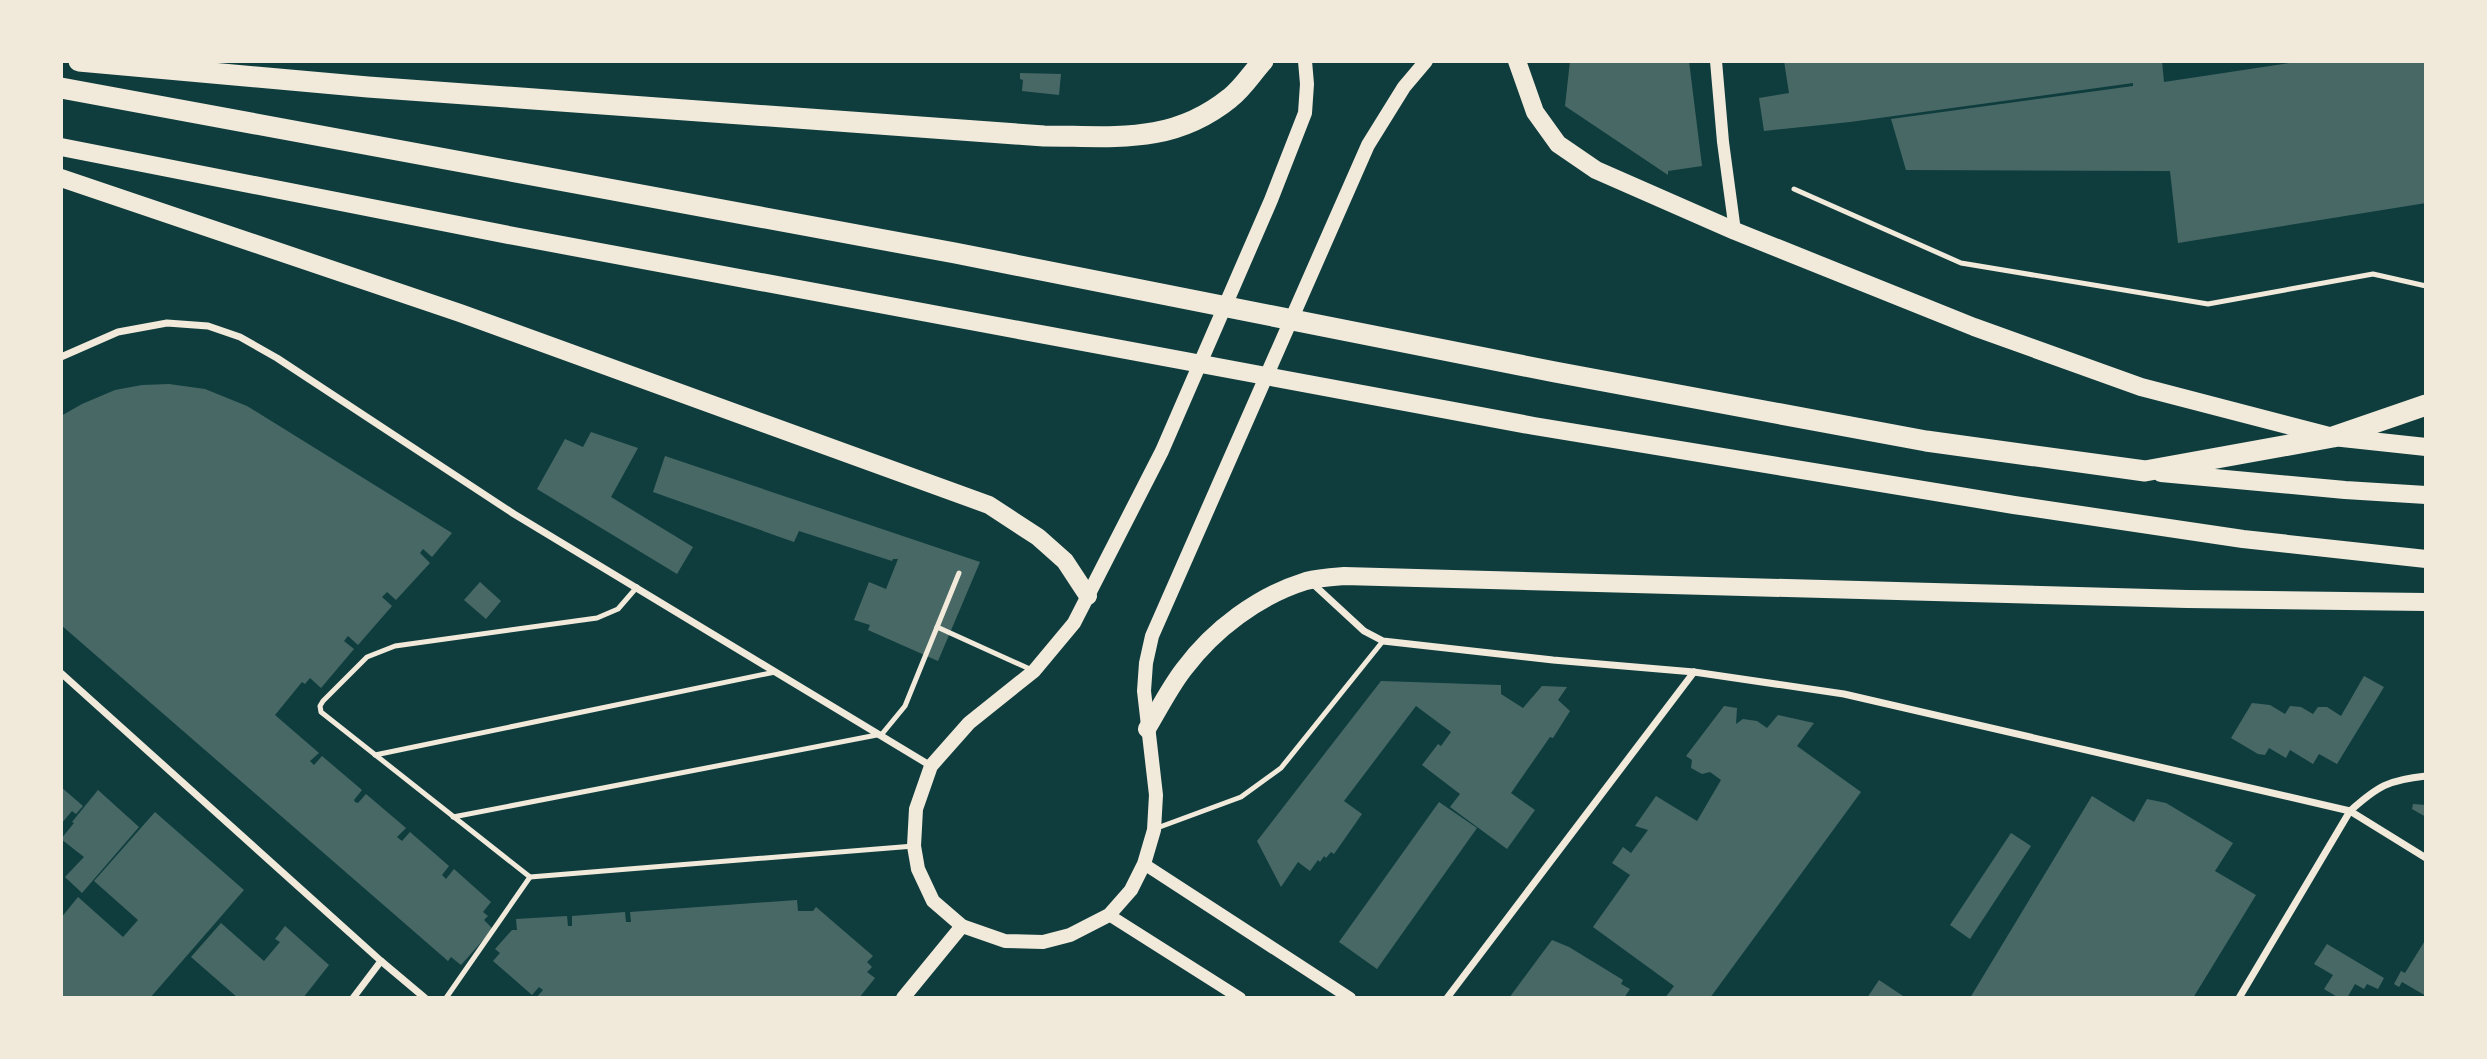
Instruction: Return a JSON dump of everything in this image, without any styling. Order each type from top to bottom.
[{"type":"highway","points":[[79,61],[368,88],[707,113],[1044,136],[1145,136],[1186,126],[1231,97],[1263,61]]},
{"type":"highway","points":[[61,88],[955,253],[1555,372],[1899,436],[2145,471],[2333,437],[2426,405]]},
{"type":"main road","points":[[1305,61],[1305,113],[1271,200],[1162,451],[1074,623],[1034,671],[969,723],[931,766],[916,809],[914,846],[918,869],[933,901],[962,926],[1005,940],[1043,943],[1070,935],[1109,915],[1131,890],[1144,863],[1154,830],[1156,795],[1144,691],[1152,636],[1368,145],[1404,87],[1426,61]]},
{"type":"main road","points":[[1517,61],[1535,112],[1558,144],[1596,170],[1735,231],[1974,327],[2141,387],[2333,437],[2426,447]]},
{"type":"main road","points":[[61,147],[528,238],[1534,426],[2014,505],[2243,539],[2426,559]]},
{"type":"main road","points":[[61,178],[460,313],[989,505],[1038,537],[1065,561],[1088,596]]},
{"type":"main road","points":[[2145,471],[2426,495]]},
{"type":"main road","points":[[1147,729],[1183,670],[1206,642],[1245,611],[1309,580],[1344,576],[2187,599],[2426,602]]},
{"type":"main road","points":[[903,998],[962,926]]},
{"type":"street","points":[[1716,61],[1735,231]]},
{"type":"street","points":[[61,358],[118,332],[167,323],[208,326],[240,337],[288,365],[514,514],[931,766]]},
{"type":"street","points":[[1309,580],[1364,631],[1383,641],[1694,672],[1844,694],[2350,811],[2426,858]]},
{"type":"street","points":[[1447,998],[1694,672]]},
{"type":"street","points":[[61,673],[425,998]]},
{"type":"street","points":[[2239,998],[2350,811],[2376,788],[2405,778],[2426,776]]},
{"type":"street","points":[[1144,863],[1350,998]]},
{"type":"street","points":[[1109,915],[1240,998]]},
{"type":"street","points":[[353,998],[382,961]]},
{"type":"lane","points":[[1794,189],[1961,263],[2208,304],[2372,274],[2426,286]]},
{"type":"lane","points":[[453,817],[882,734],[905,706],[959,573]]},
{"type":"lane","points":[[638,587],[618,609],[597,618],[395,646],[367,657],[320,706],[321,712],[530,877],[914,846]]},
{"type":"lane","points":[[937,626],[1034,671]]},
{"type":"lane","points":[[1154,830],[1241,797],[1281,768],[1383,641]]},
{"type":"lane","points":[[375,755],[775,672]]},
{"type":"lane","points":[[446,998],[530,877]]},
{"type":"building","points":[[1570,61],[1689,61],[1702,166],[1668,171],[1668,175],[1565,106]]},
{"type":"building","points":[[1784,61],[2162,61],[2164,82],[2303,61],[2426,61],[2426,203],[2178,243],[2170,171],[1906,170],[1891,119],[2133,86],[2133,83],[1850,122],[1764,131],[1759,98],[1789,93]]},
{"type":"building","points":[[1020,73],[1061,74],[1059,95],[1022,91],[1023,80],[1020,79]]},
{"type":"building","points":[[169,384],[205,389],[247,406],[452,533],[432,557],[423,549],[420,553],[430,563],[396,600],[387,592],[382,597],[392,606],[358,645],[348,636],[344,641],[354,649],[321,688],[310,678],[305,684],[302,682],[275,715],[319,753],[310,761],[314,765],[322,756],[362,790],[355,802],[358,803],[366,794],[406,828],[397,837],[402,841],[410,832],[449,866],[442,875],[446,879],[454,869],[491,902],[483,912],[488,916],[484,920],[493,929],[461,965],[451,957],[448,961],[61,625],[61,416],[115,390]]},
{"type":"building","points":[[591,432],[638,448],[611,497],[693,547],[677,574],[537,489],[565,439],[583,447]]},
{"type":"building","points":[[665,456],[980,562],[938,661],[868,630],[870,625],[854,620],[869,582],[886,589],[898,559],[892,561],[799,531],[794,542],[653,492]]},
{"type":"building","points":[[480,582],[501,601],[486,619],[464,600]]},
{"type":"building","points":[[2364,676],[2384,687],[2337,764],[2319,754],[2313,764],[2290,750],[2286,758],[2269,748],[2265,755],[2258,754],[2231,738],[2252,703],[2270,705],[2285,714],[2290,706],[2301,707],[2313,714],[2318,707],[2327,707],[2341,716]]},
{"type":"building","points":[[1381,681],[1501,685],[1501,694],[1523,708],[1542,686],[1567,687],[1558,700],[1570,711],[1511,793],[1535,810],[1507,849],[1450,807],[1460,794],[1422,765],[1451,732],[1416,706],[1344,801],[1362,814],[1334,854],[1331,852],[1320,862],[1318,860],[1310,871],[1298,862],[1281,887],[1257,841]]},
{"type":"building","points":[[1724,706],[1737,708],[1736,724],[1743,719],[1757,721],[1767,728],[1778,715],[1814,723],[1797,746],[1861,792],[1710,998],[1665,998],[1674,986],[1593,927],[1630,875],[1612,863],[1623,847],[1631,853],[1648,830],[1635,826],[1656,796],[1697,821],[1721,780],[1710,772],[1702,774],[1691,768],[1692,760],[1686,756]]},
{"type":"building","points":[[61,787],[83,806],[76,814],[72,811],[61,824]]},
{"type":"building","points":[[98,790],[139,827],[82,893],[65,877],[84,857],[61,839]]},
{"type":"building","points":[[2092,796],[2134,822],[2147,799],[2166,803],[2233,843],[2215,871],[2256,895],[2193,998],[1970,998]]},
{"type":"building","points":[[1439,802],[1477,828],[1377,969],[1339,942]]},
{"type":"building","points":[[2413,804],[2426,805],[2426,817],[2412,809]]},
{"type":"building","points":[[155,812],[244,890],[150,998],[61,998],[61,918],[78,897],[123,937],[138,920],[94,881]]},
{"type":"building","points":[[2011,833],[2031,846],[1970,939],[1950,925]]},
{"type":"building","points":[[797,900],[798,911],[813,911],[816,907],[873,956],[867,962],[872,967],[867,972],[875,978],[859,998],[536,998],[543,990],[539,987],[532,995],[493,961],[500,953],[495,949],[512,930],[517,930],[516,919],[567,916],[568,926],[572,926],[572,916],[625,912],[626,922],[631,922],[630,912]]},
{"type":"building","points":[[221,923],[264,961],[280,942],[275,939],[285,926],[329,965],[303,998],[238,998],[191,957]]},
{"type":"building","points":[[2426,939],[2426,996],[2402,982],[2399,987],[2394,984],[2401,971],[2405,973]]},
{"type":"building","points":[[1552,940],[1569,947],[1623,980],[1621,984],[1630,989],[1624,998],[1509,998]]},
{"type":"building","points":[[2327,944],[2384,978],[2378,989],[2367,984],[2364,989],[2355,984],[2347,998],[2339,998],[2324,989],[2333,975],[2314,964]]},
{"type":"building","points":[[1879,980],[1906,998],[1867,998]]}]
